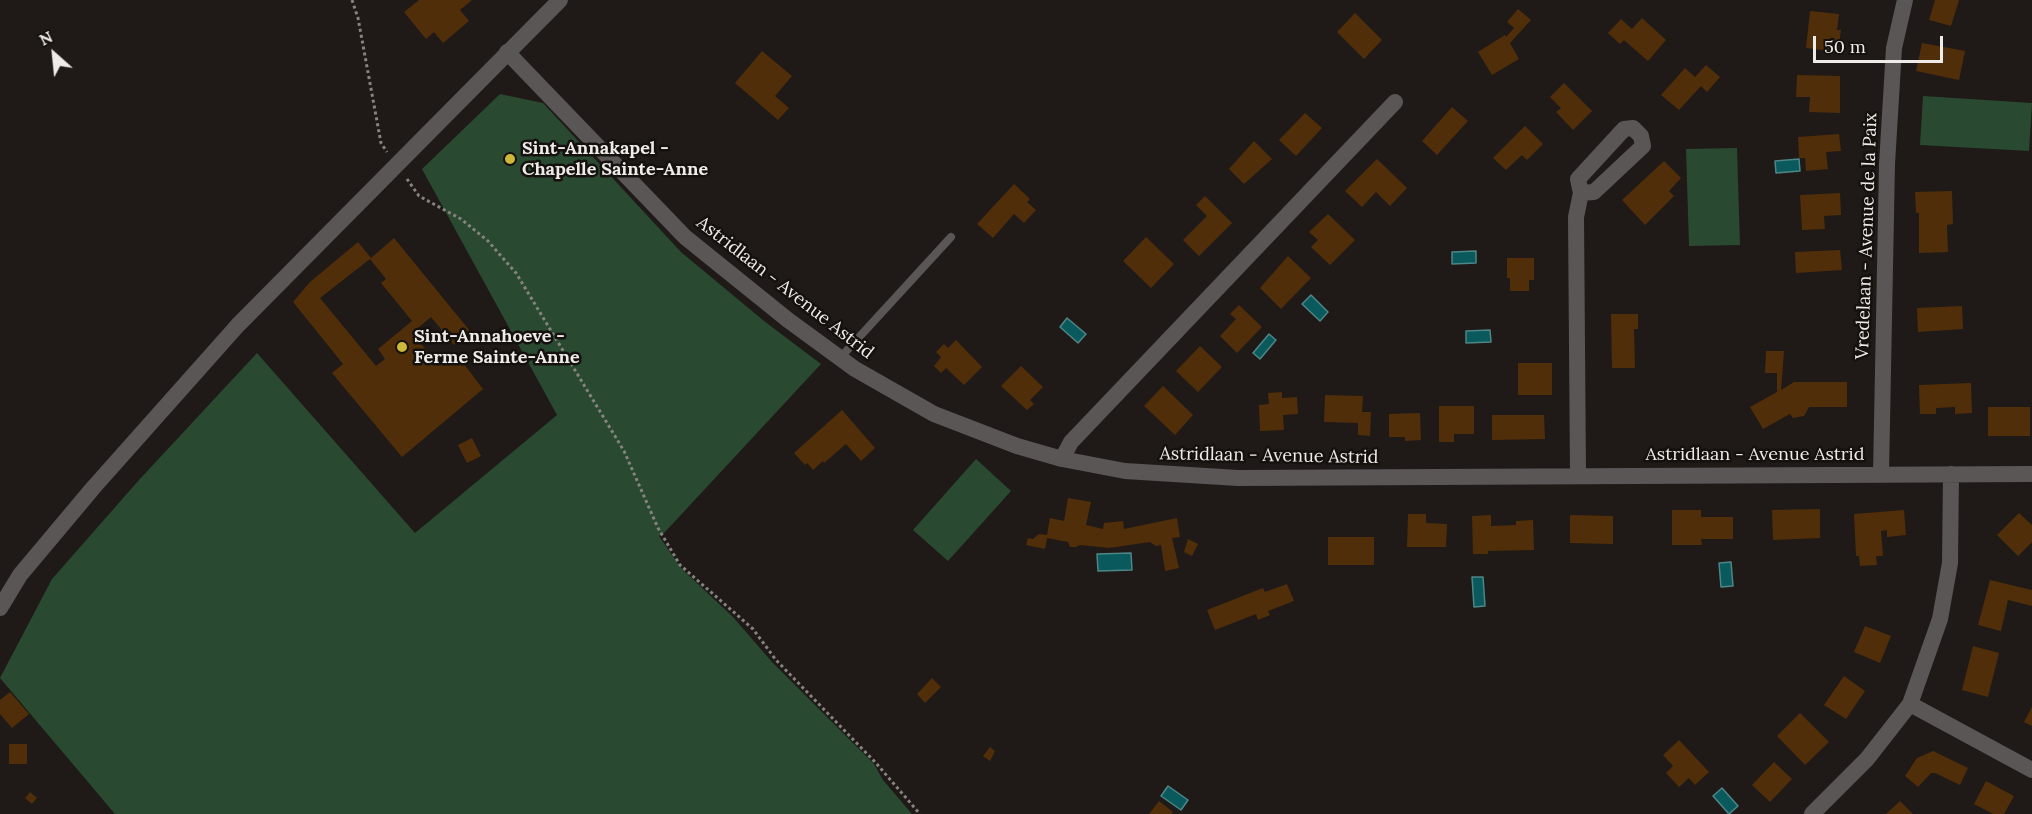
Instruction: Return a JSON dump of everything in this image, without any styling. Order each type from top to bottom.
[{"type":"street","points":[[0,609],[20,575],[93,488],[238,326],[560,0]]},
{"type":"street","name":"Vredelaan - Avenue de la Paix","points":[[1881,474],[1887,164],[1894,48],[1905,0]]},
{"type":"street","name":"Astridlaan - Avenue Astrid","points":[[507,52],[685,237],[788,320],[855,369],[934,414],[1017,446],[1062,459],[1125,471],[1238,478],[2032,474]]},
{"type":"street","points":[[1062,459],[1071,442],[1395,102]]},
{"type":"street","points":[[1578,475],[1576,217],[1581,193]]},
{"type":"street","points":[[1812,814],[1867,759],[1910,704],[1941,619],[1950,563],[1951,474]]},
{"type":"street","points":[[1910,704],[2032,770]]},
{"type":"lane","points":[[840,358],[951,237]]},
{"type":"path","points":[[352,0],[358,18],[381,143],[396,165],[419,196],[470,226],[488,241],[516,273],[624,451],[658,528],[680,565],[753,629],[776,660],[856,742],[920,814]]},
{"type":"green space","points":[[500,94],[543,103],[681,252],[764,321],[821,364],[659,536],[681,568],[733,617],[772,662],[874,764],[883,780],[912,814],[115,814],[0,678],[52,579],[139,480],[257,353],[415,533],[557,415],[422,169]]},
{"type":"green space","points":[[1923,96],[2032,103],[2029,151],[1920,145]]},
{"type":"green space","points":[[1737,148],[1740,245],[1689,246],[1686,149]]},
{"type":"green space","points":[[976,459],[1011,491],[948,561],[913,530]]},
{"type":"water","points":[[1799,159],[1800,171],[1776,173],[1775,161]]},
{"type":"water","points":[[1476,251],[1476,263],[1452,264],[1452,252]]},
{"type":"water","points":[[1311,295],[1328,312],[1320,321],[1302,304]]},
{"type":"water","points":[[1067,318],[1086,334],[1078,343],[1060,327]]},
{"type":"water","points":[[1490,330],[1491,342],[1466,343],[1466,331]]},
{"type":"water","points":[[1269,334],[1276,340],[1260,359],[1253,353]]},
{"type":"water","points":[[1131,553],[1132,570],[1098,571],[1097,554]]},
{"type":"water","points":[[1731,562],[1733,586],[1721,587],[1719,563]]},
{"type":"water","points":[[1472,577],[1483,577],[1485,606],[1474,607]]},
{"type":"water","points":[[1168,786],[1188,800],[1181,810],[1161,796]]},
{"type":"water","points":[[1722,788],[1738,806],[1729,814],[1713,796]]},
{"type":"building","points":[[419,0],[472,0],[460,10],[469,21],[443,43],[434,32],[426,39],[404,12]]},
{"type":"building","points":[[1935,0],[1959,0],[1951,26],[1929,20]]},
{"type":"building","points":[[1518,9],[1531,20],[1510,43],[1519,59],[1492,75],[1478,52],[1505,35],[1506,37],[1514,28],[1507,22]]},
{"type":"building","points":[[1810,11],[1839,14],[1837,30],[1841,30],[1838,52],[1806,48]]},
{"type":"building","points":[[1355,13],[1382,40],[1364,59],[1337,32]]},
{"type":"building","points":[[1642,18],[1666,40],[1648,61],[1624,40],[1620,44],[1608,33],[1621,19],[1632,29]]},
{"type":"building","points":[[1922,43],[1965,51],[1959,80],[1916,71]]},
{"type":"building","points":[[762,51],[792,76],[775,96],[789,108],[778,120],[735,83]]},
{"type":"building","points":[[1706,65],[1720,77],[1707,92],[1701,86],[1679,110],[1661,95],[1685,68],[1695,77]]},
{"type":"building","points":[[1797,75],[1840,76],[1840,113],[1809,112],[1810,97],[1796,97]]},
{"type":"building","points":[[1564,83],[1592,111],[1573,130],[1556,112],[1561,108],[1550,97]]},
{"type":"building","points":[[1452,107],[1468,121],[1437,155],[1422,141]]},
{"type":"building","points":[[1305,113],[1322,128],[1296,156],[1279,140]]},
{"type":"building","points":[[1525,126],[1543,144],[1527,160],[1522,155],[1506,170],[1493,158]]},
{"type":"building","points":[[1839,134],[1841,151],[1826,152],[1828,169],[1806,171],[1805,158],[1799,158],[1798,137]]},
{"type":"building","points":[[1254,141],[1272,159],[1244,184],[1229,169]]},
{"type":"building","name":"Sint-Annakapel - Chapelle Sainte-Anne","points":[[511,153],[517,159],[510,165],[504,158]]},
{"type":"building","points":[[1377,159],[1407,188],[1390,206],[1376,192],[1362,207],[1345,191]]},
{"type":"building","points":[[1664,161],[1681,178],[1669,191],[1674,196],[1645,225],[1622,200]]},
{"type":"building","points":[[1014,184],[1030,199],[1027,202],[1036,210],[1024,223],[1014,214],[993,238],[977,224]]},
{"type":"building","points":[[1952,191],[1953,224],[1947,225],[1948,252],[1919,253],[1919,213],[1916,213],[1915,192]]},
{"type":"building","points":[[1840,193],[1841,215],[1824,216],[1825,229],[1802,230],[1800,195]]},
{"type":"building","points":[[1205,196],[1232,223],[1199,256],[1183,240],[1207,216],[1196,205]]},
{"type":"building","points":[[1328,214],[1355,240],[1330,265],[1311,247],[1318,240],[1309,232]]},
{"type":"building","points":[[1146,237],[1174,264],[1151,288],[1123,261]]},
{"type":"building","name":"Sint-Annahoeve - Ferme Sainte-Anne","points":[[394,238],[470,331],[454,345],[431,317],[412,333],[438,364],[454,351],[483,389],[402,457],[332,373],[343,364],[293,302],[310,282],[358,242],[371,258]],"holes":[[[370,259],[386,279],[381,283],[412,321],[378,349],[385,359],[376,366],[320,298]]]},
{"type":"building","points":[[1840,250],[1842,270],[1796,273],[1795,252]]},
{"type":"building","points":[[1288,256],[1311,278],[1281,309],[1260,288]]},
{"type":"building","points":[[1507,258],[1534,258],[1534,280],[1529,280],[1529,291],[1510,291],[1510,278],[1507,278]]},
{"type":"building","points":[[1239,305],[1262,327],[1237,353],[1220,336],[1236,319],[1230,314]]},
{"type":"building","points":[[1962,306],[1963,329],[1918,332],[1917,308]]},
{"type":"building","points":[[1611,314],[1638,314],[1638,329],[1634,329],[1635,368],[1612,368]]},
{"type":"building","points":[[956,340],[982,367],[964,385],[946,368],[941,373],[934,366],[941,357],[936,352],[944,344],[948,348]]},
{"type":"building","points":[[1200,346],[1222,367],[1198,392],[1176,371]]},
{"type":"building","points":[[1766,351],[1784,351],[1781,390],[1794,382],[1847,382],[1847,407],[1809,407],[1804,416],[1793,418],[1790,414],[1763,429],[1750,407],[1777,392],[1777,373],[1765,373]]},
{"type":"building","points":[[1518,363],[1552,363],[1552,395],[1518,395]]},
{"type":"building","points":[[1021,366],[1043,387],[1030,400],[1034,404],[1027,410],[1001,386]]},
{"type":"building","points":[[1971,383],[1972,413],[1955,414],[1955,407],[1936,408],[1936,414],[1920,414],[1919,385]]},
{"type":"building","points":[[1163,386],[1193,415],[1175,435],[1144,406]]},
{"type":"building","points":[[1282,392],[1282,398],[1297,397],[1298,414],[1283,415],[1284,430],[1260,431],[1259,405],[1269,404],[1268,393]]},
{"type":"building","points":[[1325,395],[1363,396],[1362,412],[1371,412],[1370,436],[1358,435],[1358,423],[1324,422]]},
{"type":"building","points":[[1439,406],[1474,406],[1474,434],[1454,434],[1454,442],[1439,442]]},
{"type":"building","points":[[1988,407],[2030,407],[2030,436],[1988,436]]},
{"type":"building","points":[[842,410],[875,448],[861,461],[846,444],[813,470],[794,453]]},
{"type":"building","points":[[1420,413],[1421,440],[1405,441],[1405,437],[1389,437],[1389,414]]},
{"type":"building","points":[[1492,415],[1544,415],[1545,439],[1492,440]]},
{"type":"building","points":[[472,438],[481,456],[467,463],[458,445]]},
{"type":"building","points":[[1068,498],[1091,502],[1086,525],[1103,529],[1104,523],[1123,521],[1124,529],[1177,518],[1180,537],[1172,538],[1179,568],[1165,571],[1161,545],[1156,546],[1150,542],[1109,548],[1080,545],[1070,547],[1068,542],[1047,538],[1045,549],[1026,545],[1028,538],[1033,539],[1039,534],[1047,535],[1050,518],[1064,521]]},
{"type":"building","points":[[1820,509],[1820,538],[1773,540],[1772,510]]},
{"type":"building","points":[[1672,510],[1701,510],[1701,517],[1733,517],[1733,539],[1701,539],[1702,545],[1672,545]]},
{"type":"building","points":[[1904,510],[1906,535],[1887,537],[1887,530],[1881,531],[1883,556],[1876,556],[1877,565],[1860,566],[1859,556],[1856,556],[1854,514]]},
{"type":"building","points":[[2019,513],[2032,525],[2032,542],[2018,556],[1997,535]]},
{"type":"building","points":[[1408,514],[1426,514],[1426,523],[1447,524],[1446,547],[1407,547]]},
{"type":"building","points":[[1491,515],[1491,526],[1516,525],[1516,521],[1533,520],[1534,550],[1488,551],[1488,554],[1473,554],[1472,516]]},
{"type":"building","points":[[1570,515],[1613,516],[1613,544],[1570,543]]},
{"type":"building","points":[[1328,537],[1374,537],[1374,565],[1328,565]]},
{"type":"building","points":[[1188,539],[1198,544],[1192,556],[1184,552]]},
{"type":"building","points":[[1990,580],[2032,590],[2032,606],[2008,600],[2001,631],[1978,625]]},
{"type":"building","points":[[1287,584],[1294,601],[1268,611],[1270,615],[1258,620],[1256,614],[1215,630],[1207,610],[1263,588],[1265,592]]},
{"type":"building","points":[[1865,626],[1891,636],[1880,663],[1854,652]]},
{"type":"building","points":[[1973,646],[1999,653],[1988,697],[1962,690]]},
{"type":"building","points":[[1844,676],[1865,691],[1846,719],[1824,705]]},
{"type":"building","points":[[932,678],[941,687],[925,703],[917,694]]},
{"type":"building","points":[[10,692],[29,714],[12,728],[0,714],[0,700]]},
{"type":"building","points":[[2032,707],[2032,726],[2024,722]]},
{"type":"building","points":[[1800,713],[1829,742],[1805,765],[1777,736]]},
{"type":"building","points":[[1679,740],[1709,772],[1695,785],[1689,778],[1679,787],[1666,773],[1673,766],[1663,755]]},
{"type":"building","points":[[9,744],[27,744],[27,764],[9,764]]},
{"type":"building","points":[[990,747],[995,751],[990,761],[983,756]]},
{"type":"building","points":[[1933,751],[1968,768],[1960,785],[1931,773],[1918,787],[1905,776],[1917,758]]},
{"type":"building","points":[[1774,762],[1792,779],[1770,802],[1752,785]]},
{"type":"building","points":[[1986,781],[2014,796],[2004,814],[1993,814],[1974,804]]},
{"type":"building","points":[[30,792],[37,798],[32,804],[25,798]]},
{"type":"building","points":[[1159,801],[1173,812],[1171,814],[1149,814]]},
{"type":"building","points":[[1900,801],[1913,814],[1886,814]]},
{"type":"place","name":"Sint-Annakapel - Chapelle Sainte-Anne","points":[[510,159]]},
{"type":"place","name":"Sint-Annahoeve - Ferme Sainte-Anne","points":[[402,347]]}]
